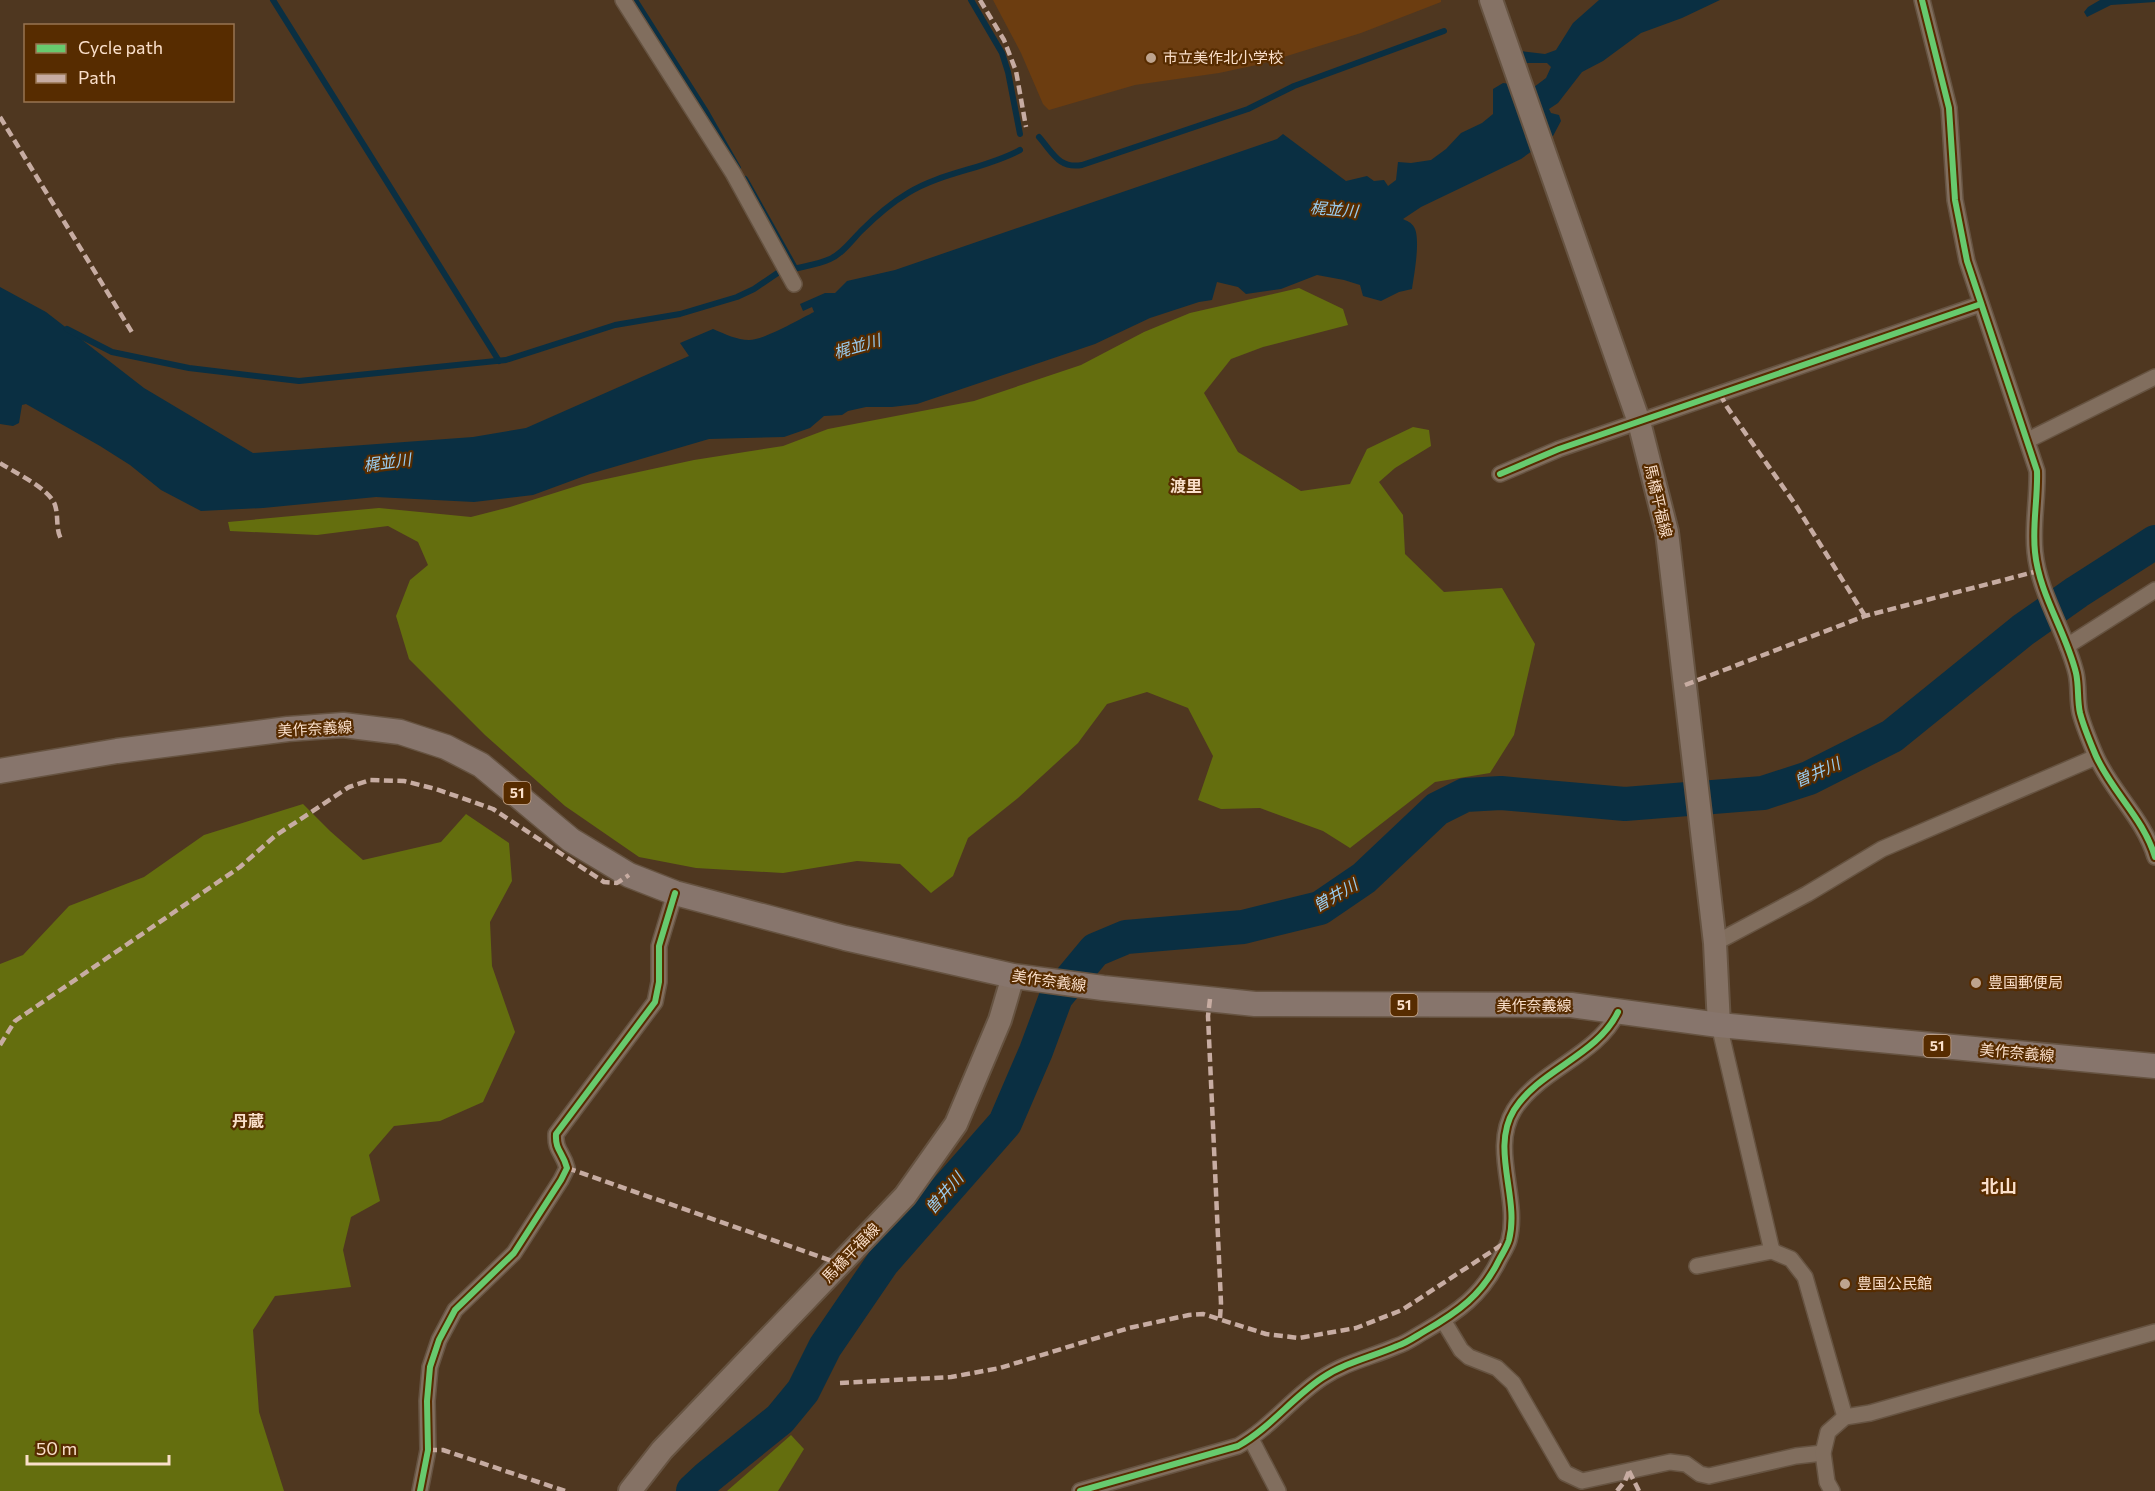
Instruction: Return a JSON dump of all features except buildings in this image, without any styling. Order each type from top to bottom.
[{"type":"main road","name":"馬橋平福線","points":[[1492,4],[1639,422],[1667,532],[1715,943],[1719,1025]]},
{"type":"main road","name":"美作奈義線","points":[[0,771],[117,751],[288,729],[343,725],[400,732],[446,747],[481,765],[571,840],[629,875],[675,893],[845,938],[1013,976],[1256,1004],[1571,1005],[1719,1025],[2155,1066]]},
{"type":"main road","name":"馬橋平福線","points":[[630,1491],[662,1450],[905,1196],[956,1124],[1000,1020],[1013,976]]},
{"type":"street","points":[[623,0],[734,173],[794,284]]},
{"type":"street","points":[[1922,0],[1949,108],[1955,200],[1966,261],[2037,471],[2038,492],[2034,523],[2038,571],[2076,673],[2080,712],[2096,757],[2108,779],[2136,816],[2152,846],[2155,857]]},
{"type":"street","points":[[1500,474],[1559,449],[1981,304]]},
{"type":"street","points":[[2028,440],[2155,377]]},
{"type":"street","points":[[2065,641],[2155,590]]},
{"type":"street","points":[[1715,943],[1807,894],[1882,849],[2096,757]]},
{"type":"street","points":[[420,1491],[428,1450],[427,1401],[430,1367],[438,1340],[455,1310],[514,1253],[561,1180],[567,1168],[565,1160],[555,1145],[556,1134],[655,1002],[659,982],[659,946],[675,893]]},
{"type":"street","points":[[1080,1491],[1238,1446],[1251,1439],[1321,1378],[1346,1364],[1400,1346],[1468,1304],[1491,1278],[1509,1240],[1511,1206],[1505,1150],[1506,1130],[1514,1111],[1530,1090],[1596,1041],[1612,1025],[1618,1012]]},
{"type":"street","points":[[1719,1025],[1772,1251]]},
{"type":"street","points":[[1697,1266],[1772,1251],[1791,1259],[1805,1276],[1845,1417]]},
{"type":"street","points":[[1443,1320],[1461,1350],[1469,1358],[1497,1368],[1513,1383],[1565,1473],[1582,1481],[1670,1462],[1686,1464],[1700,1474],[1709,1476],[1796,1456],[1822,1453]]},
{"type":"street","points":[[1832,1491],[1827,1482],[1822,1453],[1828,1432],[1845,1417],[1870,1413],[2155,1332]]},
{"type":"street","points":[[1251,1439],[1278,1491]]},
{"type":"shaded area","name":"市立美作北小学校","points":[[993,0],[1441,0],[1441,2],[1361,33],[1261,64],[1219,73],[1135,85],[1049,110],[1043,104],[1021,53]]},
{"type":"green space","points":[[1299,288],[1343,309],[1348,325],[1263,347],[1231,359],[1204,393],[1238,452],[1301,491],[1350,484],[1367,449],[1413,427],[1429,430],[1431,446],[1395,468],[1379,482],[1403,515],[1405,554],[1444,592],[1502,588],[1535,644],[1514,735],[1490,773],[1435,782],[1350,848],[1323,831],[1260,808],[1221,809],[1198,800],[1213,756],[1188,708],[1147,692],[1107,704],[1078,743],[1018,798],[968,838],[953,876],[931,893],[900,864],[857,861],[783,873],[696,868],[639,857],[565,806],[485,735],[409,659],[396,616],[410,580],[428,565],[418,542],[388,526],[317,535],[230,531],[228,522],[379,508],[471,517],[583,484],[694,460],[783,446],[828,429],[974,401],[1081,365],[1144,332],[1190,313]]},
{"type":"green space","points":[[303,804],[363,860],[441,842],[466,814],[509,843],[512,881],[490,922],[492,966],[515,1032],[483,1102],[440,1121],[394,1126],[369,1155],[380,1201],[351,1217],[343,1250],[351,1287],[275,1296],[253,1330],[259,1412],[284,1491],[0,1491],[0,964],[23,955],[69,906],[144,877],[204,835]]},
{"type":"green space","points":[[791,1435],[804,1449],[778,1491],[727,1491]]},
{"type":"water","name":"梶並川","points":[[1599,0],[1720,0],[1682,18],[1641,33],[1603,61],[1582,72],[1558,103],[1549,109],[1551,113],[1559,115],[1561,121],[1553,136],[1521,159],[1421,207],[1403,219],[1414,227],[1417,239],[1412,289],[1399,292],[1381,301],[1363,296],[1360,285],[1317,275],[1281,289],[1246,294],[1238,287],[1217,282],[1212,300],[1150,318],[1095,344],[917,404],[866,407],[848,411],[842,415],[824,416],[810,428],[784,437],[709,439],[590,474],[533,495],[474,502],[376,497],[263,508],[201,511],[161,490],[130,465],[26,404],[22,405],[19,423],[13,426],[0,424],[0,287],[46,312],[144,388],[253,453],[473,437],[526,428],[689,356],[680,343],[713,329],[744,340],[764,337],[814,312],[812,307],[803,311],[800,304],[825,293],[835,293],[847,281],[895,270],[1277,139],[1283,134],[1346,181],[1367,176],[1374,181],[1384,180],[1388,186],[1396,180],[1398,162],[1431,160],[1446,149],[1461,133],[1482,123],[1493,114],[1493,89],[1503,83],[1534,87],[1546,78],[1551,67],[1547,63],[1518,63],[1521,51],[1545,54],[1556,50],[1573,23]]},
{"type":"water","points":[[2100,0],[2155,0],[2155,2],[2111,5],[2087,17],[2084,12]]},
{"type":"waterway","points":[[273,0],[499,361]]},
{"type":"waterway","points":[[635,0],[705,110],[738,168]]},
{"type":"waterway","points":[[971,0],[1002,53],[1020,134]]},
{"type":"waterway","points":[[1039,137],[1062,162],[1074,166],[1082,165],[1248,109],[1294,86],[1444,31]]},
{"type":"waterway","points":[[794,269],[834,257],[883,210],[921,186],[993,162],[1020,150]]},
{"type":"waterway","points":[[745,179],[795,268]]},
{"type":"waterway","points":[[67,329],[112,352],[189,368],[299,381],[506,360],[615,325],[680,314],[737,297],[754,289],[779,272]]},
{"type":"waterway","name":"曽井川","points":[[693,1491],[780,1419],[803,1391],[825,1347],[883,1262],[1005,1123],[1056,997],[1095,950],[1126,937],[1243,927],[1320,908],[1364,878],[1437,809],[1465,795],[1501,793],[1625,804],[1763,793],[1809,778],[1892,736],[2023,630],[2155,542]]},
{"type":"marked path","points":[[980,0],[1004,40],[1016,71],[1026,127]]},
{"type":"marked path","points":[[0,117],[133,334]]},
{"type":"marked path","points":[[1720,394],[1795,504],[1865,616]]},
{"type":"marked path","points":[[0,463],[31,481],[52,499],[62,541]]},
{"type":"marked path","points":[[1685,685],[1865,616],[2038,571]]},
{"type":"marked path","points":[[0,1045],[15,1021],[240,867],[275,836],[349,787],[370,780],[404,781],[436,789],[493,809],[604,882],[617,883],[629,875]]},
{"type":"marked path","points":[[1210,999],[1208,1016],[1220,1318]]},
{"type":"marked path","points":[[567,1168],[841,1264]]},
{"type":"marked path","points":[[840,1383],[951,1377],[1000,1368],[1129,1328],[1189,1315],[1203,1314],[1266,1334],[1299,1338],[1356,1328],[1402,1310],[1509,1240]]},
{"type":"marked path","points":[[428,1450],[443,1450],[565,1491]]},
{"type":"marked path","points":[[1629,1471],[1639,1491]]},
{"type":"marked path","points":[[1617,1491],[1629,1471]]},
{"type":"cycle path","points":[[1922,0],[1949,108],[1955,200],[1967,261],[2037,471],[2034,532],[2035,552],[2042,583],[2072,658],[2077,678],[2080,713],[2089,740],[2110,782],[2143,830],[2155,857]]},
{"type":"cycle path","points":[[1500,474],[1559,449],[1981,304]]},
{"type":"cycle path","points":[[420,1491],[428,1450],[427,1401],[430,1367],[439,1340],[455,1310],[514,1253],[561,1180],[567,1168],[558,1148],[556,1134],[655,1002],[659,982],[659,946],[675,893]]},
{"type":"cycle path","points":[[1080,1491],[1238,1446],[1250,1439],[1331,1372],[1408,1341],[1468,1302],[1485,1283],[1509,1240],[1511,1207],[1505,1141],[1507,1125],[1514,1110],[1538,1084],[1597,1040],[1609,1027],[1618,1012]]},
{"type":"place","name":"市立美作北小学校","points":[[1151,58]]},
{"type":"place","name":"豊国郵便局","points":[[1976,983]]},
{"type":"place","name":"豊国公民館","points":[[1845,1284]]},
{"type":"district","name":"渡里","points":[[1186,486]]},
{"type":"district","name":"丹蔵","points":[[248,1121]]},
{"type":"district","name":"北山","points":[[1999,1187]]}]
